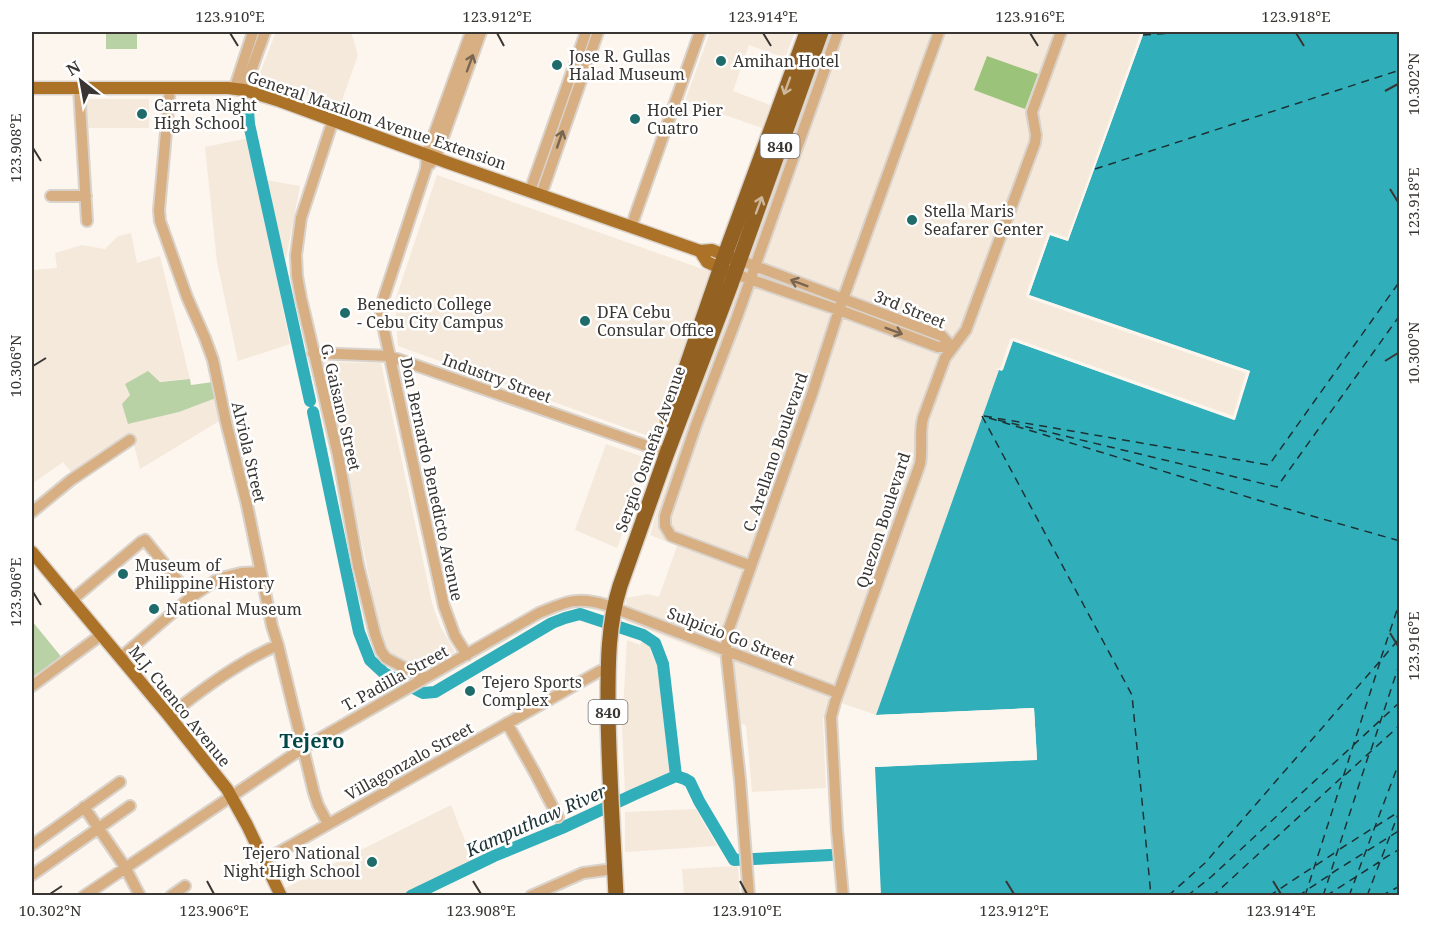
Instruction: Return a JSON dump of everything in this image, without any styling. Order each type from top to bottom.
[{"type":"highway","name":"Sergio Osmeña Avenue","points":[[730,264],[807,32]]},
{"type":"highway","name":"Sergio Osmeña Avenue","points":[[616,896],[607,813],[600,671],[608,617],[620,586],[662,451],[730,264],[821,32]]},
{"type":"highway","name":"Sergio Osmeña Avenue","points":[[606,795],[608,617]]},
{"type":"highway","name":"Sergio Osmeña Avenue","points":[[607,813],[607,896]]},
{"type":"main road","name":"General Maxilom Avenue Extension","points":[[32,88],[240,89],[280,101],[700,251],[712,250],[730,264]]},
{"type":"main road","name":"M.J. Cuenco Avenue","points":[[32,552],[169,716],[231,795],[281,896]]},
{"type":"street","points":[[253,32],[236,84],[240,89],[265,32]]},
{"type":"street","points":[[431,156],[471,32]]},
{"type":"street","points":[[431,156],[481,32]]},
{"type":"street","points":[[586,32],[588,45]]},
{"type":"street","points":[[536,193],[588,45],[598,32]]},
{"type":"street","points":[[631,227],[700,32]]},
{"type":"street","points":[[751,566],[671,536],[664,522],[696,425],[838,32]]},
{"type":"street","name":"C. Arellano Boulevard","points":[[749,896],[740,780],[726,650],[727,634],[939,32]]},
{"type":"street","name":"Quezon Boulevard","points":[[843,896],[836,820],[831,717],[922,458],[923,418],[945,358],[966,330],[1035,143],[1032,112],[1061,32]]},
{"type":"street","points":[[79,88],[87,221]]},
{"type":"street","name":"Alviola Street","points":[[170,88],[159,210],[160,221],[187,297],[213,360],[272,626],[315,799],[328,824]]},
{"type":"street","name":"G. Gaisano Street","points":[[333,120],[301,218],[296,255],[297,276],[338,455],[358,565],[375,634],[386,658],[420,681]]},
{"type":"street","name":"Don Bernardo Benedicto Avenue","points":[[431,156],[382,303],[381,316],[444,606],[455,636],[467,655]]},
{"type":"street","points":[[51,196],[86,196]]},
{"type":"street","name":"3rd Street","points":[[730,264],[755,267],[841,305]]},
{"type":"street","name":"3rd Street","points":[[730,264],[750,279],[942,336],[952,347]]},
{"type":"street","name":"Industry Street","points":[[313,353],[389,356],[662,451]]},
{"type":"street","points":[[32,512],[78,474],[130,441]]},
{"type":"street","points":[[72,600],[145,540],[192,597]]},
{"type":"street","points":[[120,658],[192,597],[215,581],[225,576],[260,572]]},
{"type":"street","name":"T. Padilla Street","points":[[84,896],[303,748],[539,614],[561,604],[581,600],[608,617]]},
{"type":"street","name":"Sulpicio Go Street","points":[[608,617],[726,650],[838,693]]},
{"type":"street","points":[[32,687],[101,635]]},
{"type":"street","points":[[169,716],[210,685],[262,652],[278,645]]},
{"type":"street","name":"Villagonzalo Street","points":[[265,860],[600,671]]},
{"type":"street","points":[[507,723],[558,817]]},
{"type":"street","points":[[32,845],[120,782]]},
{"type":"street","points":[[32,875],[130,806]]},
{"type":"street","points":[[84,807],[125,867],[140,896]]},
{"type":"street","points":[[531,896],[583,873],[606,870]]},
{"type":"street","points":[[171,896],[185,886]]},
{"type":"shaded area","points":[[276,32],[351,32],[358,55],[340,106],[258,78]]},
{"type":"shaded area","points":[[710,32],[795,32],[785,58],[749,45],[733,91],[770,105],[762,128],[685,101]]},
{"type":"shaded area","points":[[829,32],[1144,32],[1095,169],[1250,371],[1235,420],[999,370],[876,715],[830,699],[826,718],[823,718],[826,788],[752,792],[746,725],[739,724],[732,663],[626,621],[626,598],[648,594],[659,597],[677,546],[650,535],[657,510]]},
{"type":"shaded area","points":[[83,99],[149,99],[149,128],[83,128]]},
{"type":"shaded area","points":[[249,138],[290,344],[238,361],[217,262],[205,147]]},
{"type":"shaded area","points":[[437,175],[711,272],[654,438],[398,346],[395,301]]},
{"type":"shaded area","points":[[266,180],[300,186],[286,259],[275,223]]},
{"type":"shaded area","points":[[131,233],[137,263],[160,256],[190,379],[125,384],[130,395],[128,424],[179,412],[216,398],[221,420],[140,469],[132,437],[72,473],[63,462],[32,484],[32,270],[57,268],[55,253],[82,245],[105,249],[118,236]]},
{"type":"shaded area","points":[[322,362],[381,363],[432,603],[440,626],[455,652],[425,671],[404,662],[391,653],[385,646],[380,632]]},
{"type":"shaded area","points":[[606,444],[649,459],[617,548],[575,530]]},
{"type":"shaded area","points":[[646,632],[654,637],[650,651],[658,666],[670,777],[625,793],[622,725],[627,640],[640,645]]},
{"type":"shaded area","name":"Tejero National Night High School","points":[[451,805],[474,863],[407,895],[286,895],[283,889]]},
{"type":"shaded area","points":[[696,809],[717,846],[625,852],[625,812]]},
{"type":"shaded area","points":[[738,866],[740,895],[684,895],[682,869]]},
{"type":"green space","points":[[106,32],[137,32],[137,49],[106,49]]},
{"type":"green space","points":[[987,56],[1038,74],[1025,109],[974,90]]},
{"type":"green space","points":[[148,371],[160,382],[190,379],[191,385],[213,382],[216,398],[179,412],[128,424],[122,404],[130,395],[125,384]]},
{"type":"green space","points":[[32,621],[63,659],[32,681]]},
{"type":"water","points":[[1144,32],[1399,32],[1399,895],[881,895],[875,767],[1037,759],[1034,708],[876,715],[999,370],[1003,370],[1013,341],[1234,420],[1250,371],[1029,295],[1050,235],[1068,241]]},
{"type":"pier","points":[[1141,32],[1144,32],[1068,241],[1050,235],[1029,295],[1250,371],[1235,420],[1013,341],[1002,371],[996,369],[1001,367],[1010,339],[1014,338],[1233,416],[1246,373],[1028,298],[1026,295],[1048,233],[1067,238]]},
{"type":"pier","points":[[1034,708],[1037,760],[875,767],[875,764],[1033,757],[1031,711],[876,718],[876,715]]},
{"type":"waterway","points":[[248,110],[249,124],[310,401]]},
{"type":"waterway","points":[[313,412],[359,632],[370,660],[384,673],[423,693],[435,692],[552,623],[565,618],[580,614],[643,635],[655,643],[663,664],[676,776]]},
{"type":"waterway","points":[[676,776],[690,782],[734,860],[831,855]]},
{"type":"waterway","name":"Kamputhaw River","points":[[411,896],[494,856],[676,776]]},
{"type":"ferry route","points":[[1143,35],[1186,32]]},
{"type":"ferry route","points":[[1095,169],[1400,70]]},
{"type":"ferry route","points":[[984,416],[1269,465],[1400,281]]},
{"type":"ferry route","points":[[998,420],[1277,487],[1400,315]]},
{"type":"ferry route","points":[[982,416],[1132,695],[1151,896]]},
{"type":"ferry route","points":[[989,418],[1400,541]]},
{"type":"ferry route","points":[[1381,658],[1400,601]]},
{"type":"ferry route","points":[[1168,896],[1205,863],[1400,638]]},
{"type":"ferry route","points":[[1305,896],[1380,662]]},
{"type":"ferry route","points":[[1371,750],[1400,662]]},
{"type":"ferry route","points":[[1187,896],[1211,877],[1400,702]]},
{"type":"ferry route","points":[[1345,775],[1400,725]]},
{"type":"ferry route","points":[[1323,896],[1369,754]]},
{"type":"ferry route","points":[[1349,896],[1400,760]]},
{"type":"ferry route","points":[[1211,896],[1341,778]]},
{"type":"ferry route","points":[[1340,849],[1400,811]]},
{"type":"ferry route","points":[[1367,896],[1399,812]]},
{"type":"ferry route","points":[[1332,873],[1400,830]]},
{"type":"ferry route","points":[[1383,859],[1400,849]]},
{"type":"ferry route","points":[[1269,896],[1336,852]]},
{"type":"ferry route","points":[[1326,896],[1379,862]]},
{"type":"ferry route","points":[[1298,896],[1328,876]]},
{"type":"ferry route","points":[[1381,896],[1400,886]]},
{"type":"place","name":"Amihan Hotel","points":[[721,61]]},
{"type":"place","name":"Jose R. Gullas Halad Museum","points":[[557,65]]},
{"type":"place","name":"Carreta Night High School","points":[[142,114]]},
{"type":"place","name":"Hotel Pier Cuatro","points":[[635,119]]},
{"type":"place","name":"Stella Maris Seafarer Center","points":[[912,220]]},
{"type":"place","name":"Benedicto College - Cebu City Campus","points":[[345,313]]},
{"type":"place","name":"DFA Cebu Consular Office","points":[[585,321]]},
{"type":"place","name":"Museum of Philippine History","points":[[123,574]]},
{"type":"place","name":"National Museum","points":[[154,609]]},
{"type":"place","name":"Tejero Sports Complex","points":[[470,691]]},
{"type":"place","name":"Tejero National Night High School","points":[[372,862]]},
{"type":"district","name":"Tejero","points":[[312,740]]}]
